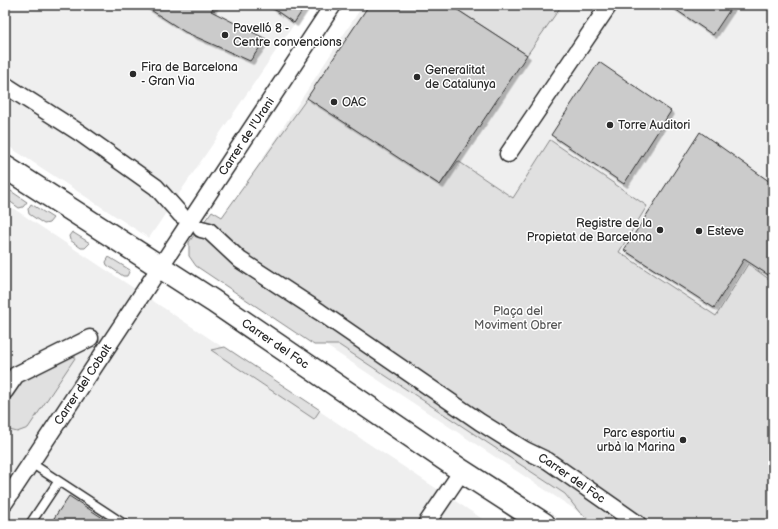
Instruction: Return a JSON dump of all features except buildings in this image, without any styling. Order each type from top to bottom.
[{"type":"street","name":"Carrer de l'Urani","points":[[160,267],[333,5]]},
{"type":"street","points":[[508,154],[609,5]]},
{"type":"street","points":[[5,84],[80,133],[156,187],[178,212]]},
{"type":"street","name":"Carrer del Foc","points":[[5,167],[160,267],[462,471],[544,524]]},
{"type":"street","name":"Carrer del Foc","points":[[205,230],[240,260],[320,312],[480,422],[525,450],[548,461],[638,524]]},
{"type":"street","name":"Carrer del Cobalt","points":[[5,502],[160,267]]},
{"type":"street","points":[[5,391],[16,375],[90,338]]},
{"type":"street","points":[[426,524],[462,471]]},
{"type":"lane","points":[[31,463],[124,524]]},
{"type":"lane","points":[[30,524],[58,482]]},
{"type":"shaded area","name":"Fira de Barcelona - Gran Via","points":[[5,5],[307,5],[149,238],[5,144]]},
{"type":"shaded area","name":"Plaça del Moviment Obrer","points":[[363,5],[773,5],[773,524],[597,524],[196,260]]},
{"type":"shaded area","points":[[5,203],[490,524],[5,524]]},
{"type":"green space","points":[[450,5],[562,5],[527,55]]},
{"type":"green space","name":"Plaça del Moviment Obrer","points":[[308,97],[440,185],[458,161],[513,198],[550,140],[647,206],[619,252],[716,316],[748,264],[773,282],[773,524],[597,524],[580,513],[565,494],[339,345],[314,345],[196,266],[189,256],[189,242],[212,211],[222,217]]},
{"type":"green space","points":[[5,187],[27,202],[23,207],[19,208],[5,198]]},
{"type":"green space","points":[[31,204],[53,218],[49,223],[44,224],[29,214],[28,209]]},
{"type":"green space","points":[[72,232],[90,243],[85,248],[81,248],[70,240],[69,236]]},
{"type":"green space","points":[[109,257],[130,270],[127,276],[123,276],[107,265],[106,262]]},
{"type":"green space","points":[[225,347],[320,410],[314,419],[211,350]]},
{"type":"green space","points":[[75,354],[75,358],[28,428],[17,432],[6,429],[5,400],[17,382]]},
{"type":"place","name":"Pavelló 8 - Centre convencions","points":[[225,35]]},
{"type":"place","name":"Fira de Barcelona - Gran Via","points":[[133,74]]},
{"type":"place","name":"Generalitat de Catalunya","points":[[417,77]]},
{"type":"place","name":"OAC","points":[[334,102]]},
{"type":"place","name":"Torre Auditori","points":[[610,125]]},
{"type":"place","name":"Registre de la Propietat de Barcelona","points":[[660,230]]},
{"type":"place","name":"Esteve","points":[[699,231]]},
{"type":"place","name":"Parc esportiu urbà la Marina","points":[[683,440]]}]
